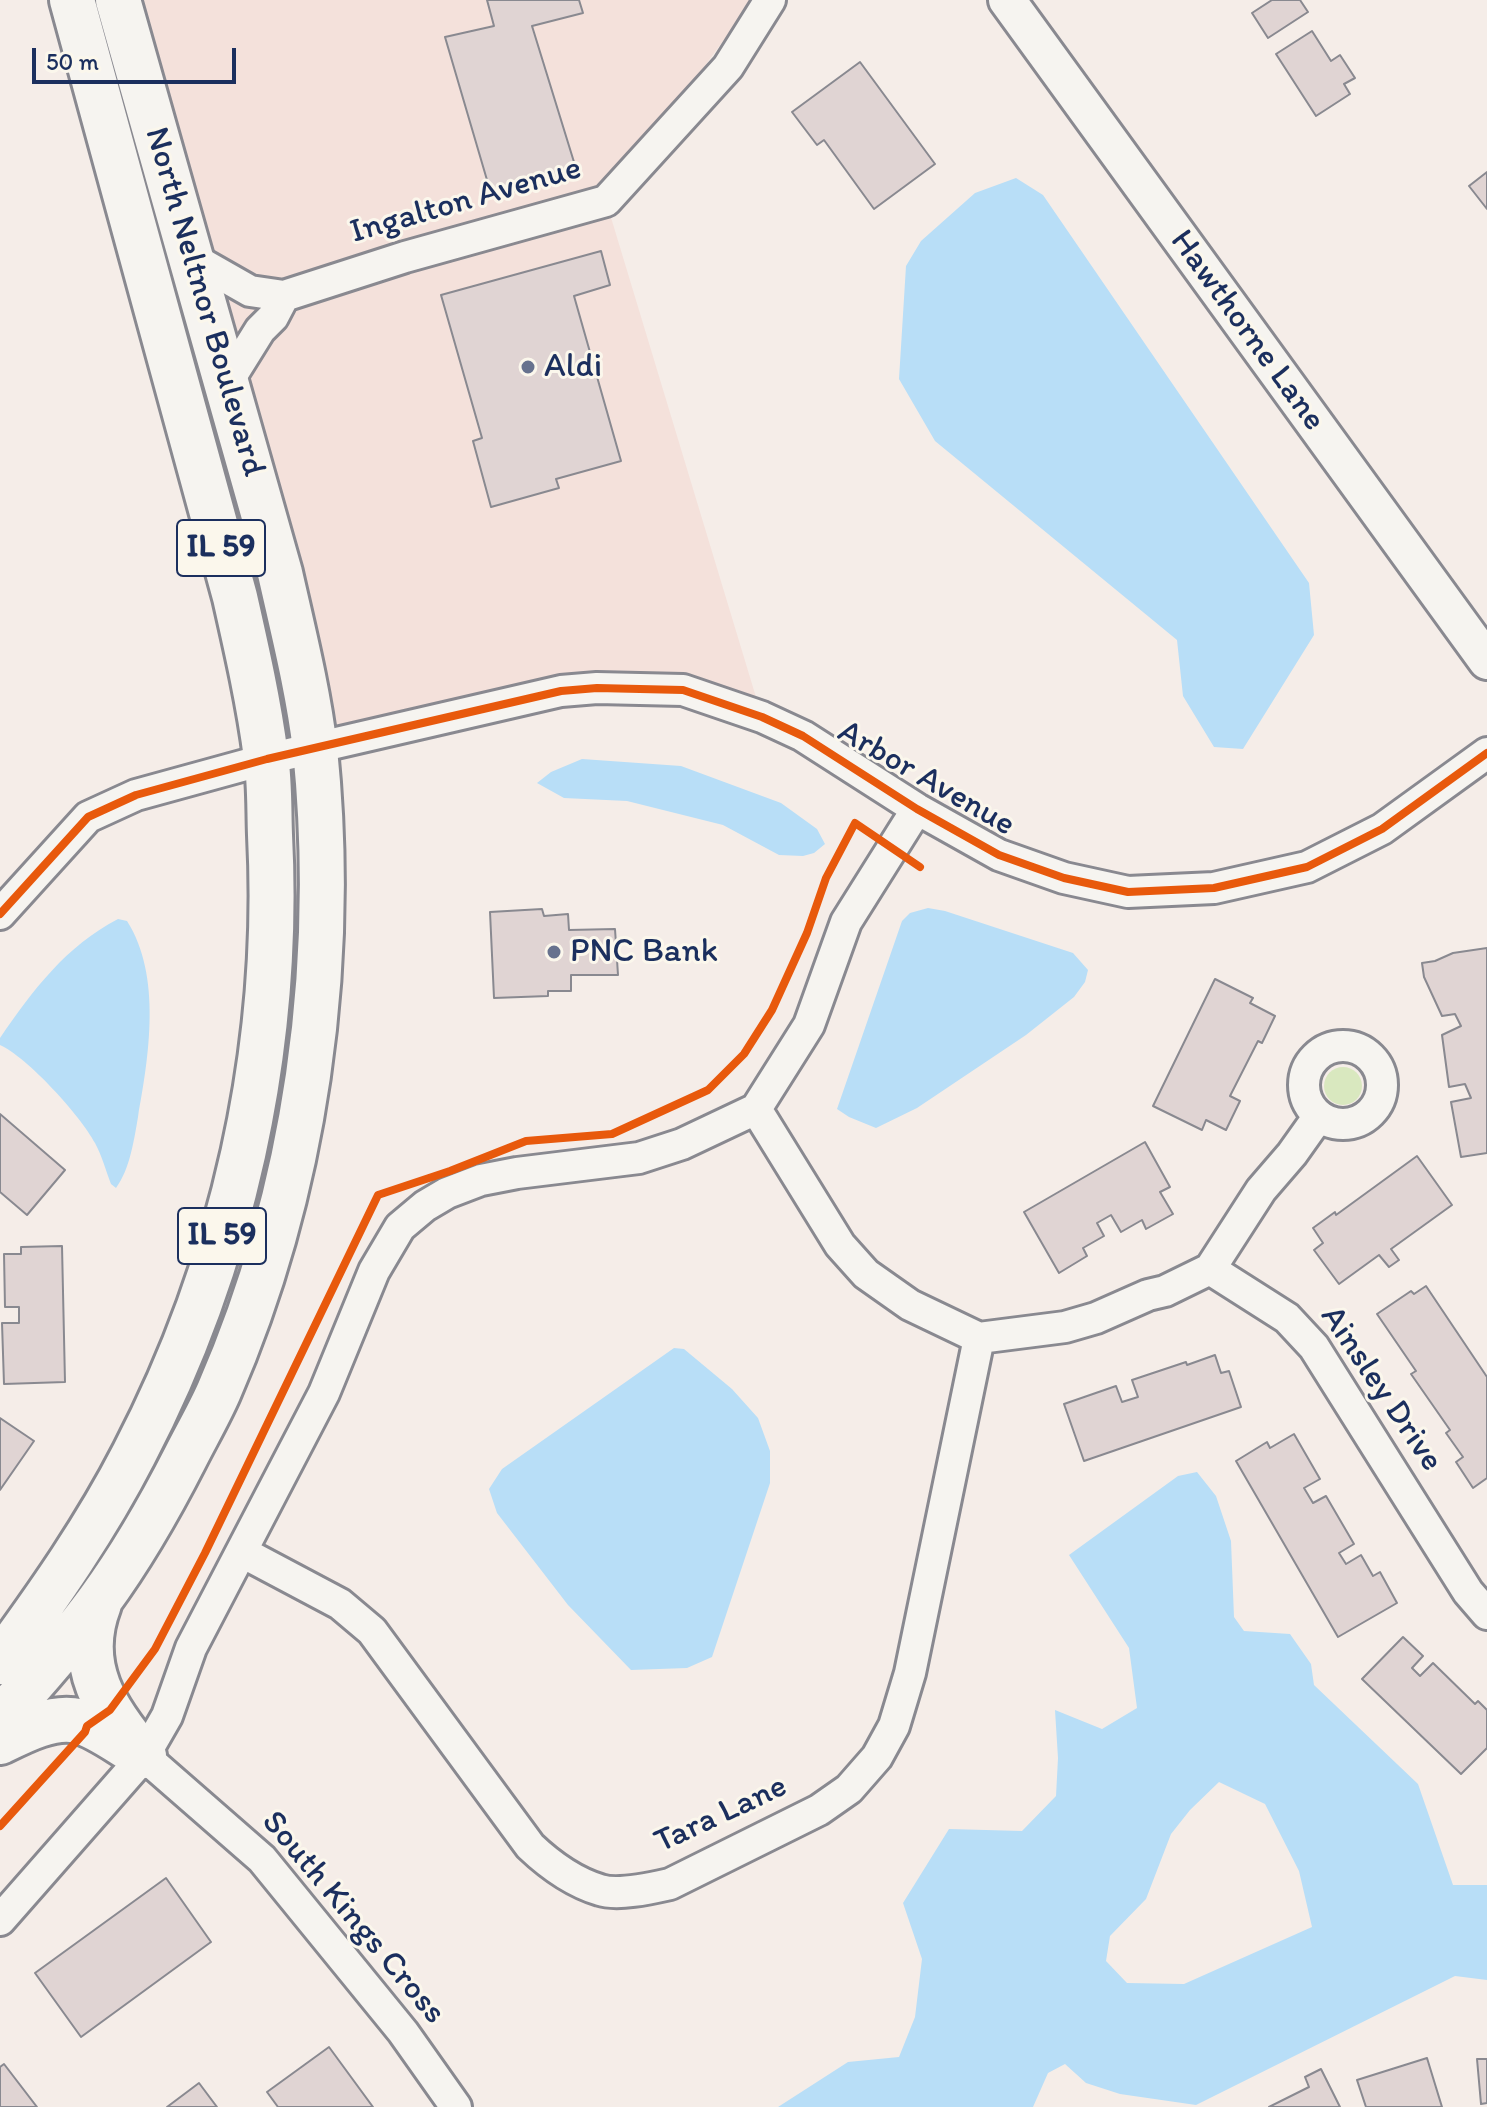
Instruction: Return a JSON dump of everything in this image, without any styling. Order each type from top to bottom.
[{"type":"main road","name":"North Neltnor Boulevard","points":[[0,1662],[84,1542],[135,1454],[191,1327],[225,1227],[249,1131],[269,984],[272,863],[267,759],[235,597],[72,0]]},
{"type":"main road","name":"North Neltnor Boulevard","points":[[0,1719],[49,1666],[101,1598],[146,1530],[218,1394],[248,1319],[280,1217],[307,1082],[321,944],[320,830],[314,747],[283,586],[118,0]]},
{"type":"main road","points":[[101,1598],[92,1621],[94,1678],[113,1719],[144,1756]]},
{"type":"main road","points":[[0,1742],[51,1722],[78,1721],[144,1756]]},
{"type":"street","name":"Ingalton Avenue","points":[[192,258],[250,291],[284,296],[405,257],[606,201],[728,67],[770,0]]},
{"type":"street","name":"Hawthorne Lane","points":[[1007,0],[1487,661]]},
{"type":"street","points":[[227,383],[284,296]]},
{"type":"street","name":"Arbor Avenue","points":[[314,747],[561,691],[597,688],[683,690],[762,717],[803,736],[917,809],[999,855],[1064,878],[1128,892],[1214,888],[1307,867],[1382,829],[1487,753]]},
{"type":"street","points":[[0,914],[88,817],[136,795],[314,747]]},
{"type":"street","points":[[0,1920],[144,1756],[167,1716],[191,1648],[324,1393],[374,1271],[400,1227],[447,1193],[481,1180],[639,1158],[682,1144],[756,1109],[809,1025],[846,922],[917,809]]},
{"type":"street","points":[[756,1109],[840,1245],[866,1274],[910,1305],[979,1338],[1065,1327],[1096,1318],[1148,1295],[1165,1291],[1210,1269],[1261,1190],[1319,1116]]},
{"type":"street","name":"Ainsley Drive","points":[[1210,1269],[1287,1318],[1314,1347],[1468,1592],[1487,1614]]},
{"type":"street","name":"Tara Lane","points":[[242,1552],[340,1604],[372,1631],[530,1846],[547,1862],[602,1891],[648,1889],[670,1884],[819,1810],[849,1789],[877,1757],[894,1726],[910,1673],[979,1338]]},
{"type":"street","name":"South Kings Cross","points":[[144,1756],[262,1859],[403,2032],[456,2107]]},
{"type":"shaded area","points":[[111,0],[753,0],[606,201],[762,717],[683,690],[492,707],[315,746]]},
{"type":"green space","points":[[1343,1067],[1357,1072],[1362,1086],[1357,1100],[1343,1105],[1329,1100],[1324,1086],[1329,1072]]},
{"type":"water","points":[[1016,178],[1043,195],[1309,583],[1314,635],[1243,749],[1214,747],[1183,696],[1177,640],[935,441],[899,379],[906,266],[921,241],[975,193]]},
{"type":"water","points":[[582,759],[681,766],[781,803],[817,829],[825,844],[814,853],[803,856],[779,855],[723,825],[627,801],[564,798],[537,783],[551,772]]},
{"type":"water","points":[[928,908],[1073,953],[1088,970],[1085,982],[1074,997],[1026,1035],[917,1108],[876,1128],[837,1109],[902,921],[910,913]]},
{"type":"water","points":[[118,919],[127,921],[138,943],[145,966],[150,1017],[146,1068],[135,1135],[128,1163],[116,1188],[111,1184],[95,1143],[78,1118],[38,1074],[0,1045],[0,1038],[52,971],[82,942]]},
{"type":"water","points":[[674,1348],[684,1349],[732,1389],[758,1418],[770,1451],[770,1483],[712,1657],[687,1668],[631,1670],[568,1605],[497,1513],[489,1489],[502,1469]]},
{"type":"water","points":[[1197,1472],[1216,1496],[1231,1541],[1234,1617],[1244,1631],[1290,1634],[1311,1664],[1314,1685],[1418,1784],[1453,1885],[1487,1885],[1487,1980],[1455,1976],[1196,2105],[1120,2094],[1086,2083],[1065,2064],[1048,2073],[1033,2107],[778,2107],[848,2062],[899,2057],[915,2017],[922,1959],[903,1903],[949,1829],[1022,1831],[1056,1796],[1058,1758],[1055,1710],[1102,1729],[1137,1708],[1129,1648],[1069,1555],[1178,1476]],"holes":[[[1219,1782],[1265,1804],[1299,1871],[1312,1927],[1184,1984],[1127,1983],[1106,1961],[1110,1936],[1146,1899],[1171,1834]]]},
{"type":"building","points":[[487,0],[579,0],[583,13],[532,26],[578,175],[492,197],[445,37],[494,26]]},
{"type":"building","points":[[1272,0],[1300,0],[1308,12],[1268,38],[1252,13]]},
{"type":"building","points":[[1312,31],[1331,61],[1340,55],[1355,78],[1344,84],[1350,94],[1316,116],[1276,54]]},
{"type":"building","points":[[860,62],[935,164],[874,209],[824,140],[817,145],[792,112]]},
{"type":"building","points":[[1487,172],[1487,209],[1469,186]]},
{"type":"building","name":"Aldi","points":[[601,251],[610,285],[574,296],[621,461],[556,479],[559,488],[491,507],[473,441],[482,438],[441,295]]},
{"type":"building","name":"PNC Bank","points":[[542,909],[544,916],[568,914],[569,930],[615,929],[618,975],[571,975],[571,991],[548,991],[548,996],[494,998],[490,912]]},
{"type":"building","points":[[1487,948],[1487,1153],[1461,1157],[1451,1102],[1471,1098],[1465,1084],[1449,1087],[1442,1035],[1461,1026],[1455,1014],[1442,1016],[1424,977],[1422,963],[1453,953]]},
{"type":"building","points":[[1215,979],[1253,998],[1250,1003],[1275,1016],[1262,1043],[1258,1041],[1230,1096],[1240,1101],[1226,1130],[1206,1120],[1202,1130],[1153,1106]]},
{"type":"building","points":[[0,1114],[65,1170],[27,1215],[0,1192]]},
{"type":"building","points":[[1145,1142],[1170,1187],[1160,1192],[1173,1214],[1146,1229],[1142,1220],[1121,1232],[1111,1215],[1097,1223],[1104,1236],[1083,1248],[1087,1256],[1059,1273],[1024,1212]]},
{"type":"building","points":[[1417,1156],[1452,1205],[1391,1249],[1399,1260],[1389,1267],[1379,1255],[1339,1284],[1314,1250],[1323,1243],[1313,1228],[1335,1212],[1336,1215]]},
{"type":"building","points":[[62,1246],[65,1382],[4,1384],[2,1323],[19,1323],[19,1307],[5,1307],[4,1254],[21,1254],[21,1247]]},
{"type":"building","points":[[1426,1286],[1487,1377],[1487,1478],[1473,1488],[1456,1462],[1463,1457],[1446,1433],[1450,1430],[1411,1374],[1416,1371],[1377,1314],[1411,1291],[1414,1294]]},
{"type":"building","points":[[1215,1355],[1221,1373],[1229,1371],[1241,1407],[1084,1461],[1064,1404],[1116,1386],[1122,1402],[1138,1397],[1132,1380]]},
{"type":"building","points":[[0,1418],[34,1441],[0,1490]]},
{"type":"building","points":[[1294,1434],[1320,1479],[1304,1488],[1313,1503],[1326,1496],[1354,1544],[1339,1553],[1346,1564],[1361,1555],[1373,1576],[1380,1572],[1397,1603],[1338,1637],[1236,1461],[1267,1442],[1270,1448]]},
{"type":"building","points":[[1403,1637],[1423,1656],[1412,1668],[1420,1676],[1433,1663],[1475,1704],[1478,1701],[1487,1710],[1487,1748],[1461,1774],[1362,1679]]},
{"type":"building","points":[[166,1878],[211,1942],[81,2037],[35,1973]]},
{"type":"building","points":[[329,2047],[373,2107],[278,2107],[267,2092]]},
{"type":"building","points":[[1427,2058],[1442,2107],[1366,2107],[1357,2080]]},
{"type":"building","points":[[1477,2059],[1487,2059],[1487,2103],[1481,2104]]},
{"type":"building","points":[[4,2064],[37,2107],[0,2107],[0,2067]]},
{"type":"building","points":[[1321,2069],[1340,2107],[1269,2107],[1309,2087],[1305,2077]]},
{"type":"building","points":[[199,2083],[217,2107],[167,2107]]},
{"type":"cycle path","points":[[0,914],[88,817],[136,795],[267,759],[561,691],[597,688],[683,690],[762,717],[803,736],[917,809],[999,855],[1064,878],[1128,892],[1214,888],[1307,867],[1382,829],[1487,753]]},
{"type":"cycle path","points":[[0,1826],[85,1732],[87,1726],[110,1710],[155,1649],[205,1553],[378,1195],[526,1141],[612,1134],[708,1090],[744,1054],[772,1010],[807,933],[826,878],[855,823],[920,867]]},
{"type":"place","name":"Aldi","points":[[528,367]]},
{"type":"place","name":"PNC Bank","points":[[554,952]]}]
